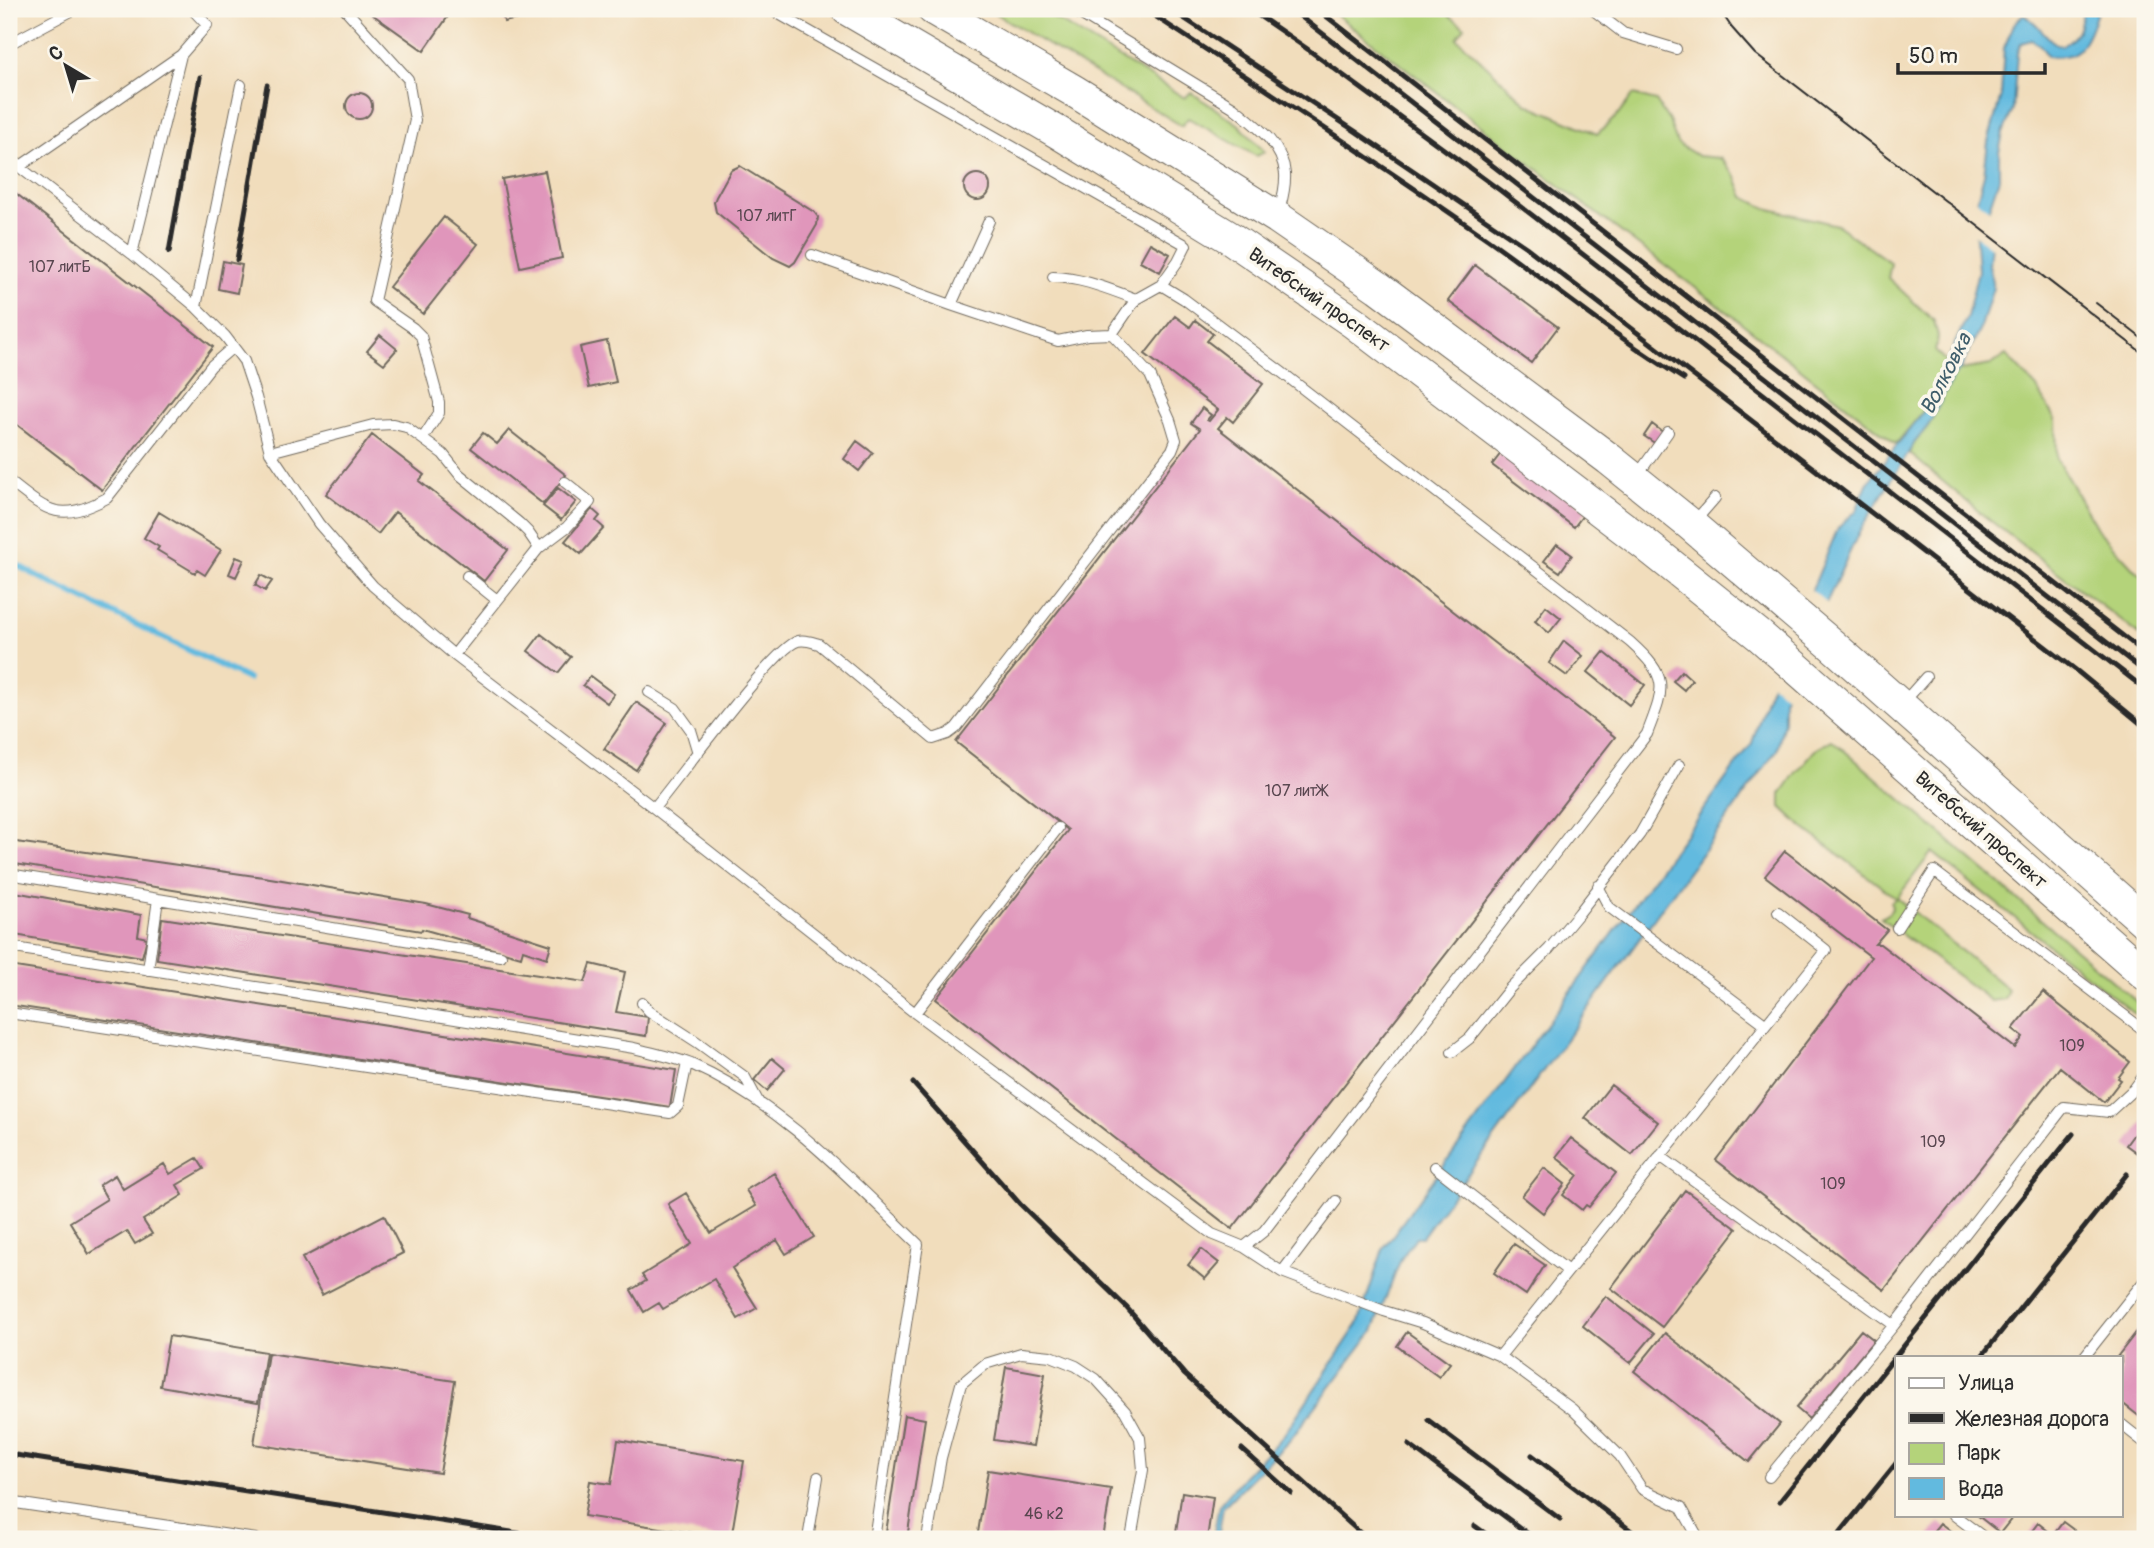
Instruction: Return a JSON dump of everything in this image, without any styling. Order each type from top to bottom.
[{"type":"main road","name":"Витебский проспект","points":[[847,9],[1131,177],[1290,277],[1353,322],[1646,545],[1760,636],[2145,975]]},
{"type":"main road","points":[[933,9],[1128,124],[1278,218],[1378,287],[1634,479],[1691,525]]},
{"type":"main road","name":"Витебский проспект","points":[[1691,525],[1901,705],[2145,922]]},
{"type":"lane","points":[[9,44],[75,9]]},
{"type":"lane","points":[[19,167],[181,55],[207,24],[192,9]]},
{"type":"lane","points":[[345,9],[408,79],[415,120],[374,301],[414,328],[421,336],[439,402],[439,414],[423,438]]},
{"type":"lane","points":[[770,9],[1186,245],[1161,285],[1136,299],[1112,334]]},
{"type":"lane","points":[[1072,9],[1254,124],[1276,147],[1282,159],[1285,185],[1278,218]]},
{"type":"lane","points":[[1592,9],[1623,33],[1676,49]]},
{"type":"lane","points":[[132,254],[181,55]]},
{"type":"lane","points":[[196,307],[241,85]]},
{"type":"lane","points":[[9,159],[196,307],[233,347],[244,361],[270,452],[319,524],[373,586],[454,655],[915,1013],[1212,1234],[1244,1247],[1282,1272],[1384,1311],[1423,1322],[1500,1356],[1572,1409],[1620,1456],[1642,1489],[1681,1507],[1699,1539]]},
{"type":"lane","points":[[951,305],[989,221]]},
{"type":"lane","points":[[654,808],[767,668],[783,650],[796,641],[807,640],[819,644],[933,739],[948,734],[956,728],[1168,456],[1176,440],[1150,375],[1112,334],[1087,335],[1058,341],[812,255]]},
{"type":"lane","points":[[1054,277],[1092,283],[1136,299]]},
{"type":"lane","points":[[1161,285],[1184,299],[1284,374],[1630,642],[1656,669],[1661,684],[1660,699],[1647,734],[1264,1231],[1244,1247]]},
{"type":"lane","points":[[9,481],[43,508],[73,513],[107,498],[211,366],[233,347]]},
{"type":"lane","points":[[270,452],[373,425],[393,424],[406,427],[443,454],[459,474],[519,523],[539,548]]},
{"type":"lane","points":[[1634,479],[1668,432]]},
{"type":"lane","points":[[454,655],[539,548],[567,527],[590,502],[565,482]]},
{"type":"lane","points":[[1691,525],[1715,498]]},
{"type":"lane","points":[[467,576],[497,600]]},
{"type":"lane","points":[[1901,705],[1926,677]]},
{"type":"lane","points":[[649,692],[675,708],[691,730],[698,753]]},
{"type":"lane","points":[[1452,1052],[1470,1038],[1510,988],[1549,949],[1640,834],[1679,765]]},
{"type":"lane","points":[[915,1013],[1058,828]]},
{"type":"lane","points":[[1897,928],[1934,871],[2145,1031]]},
{"type":"lane","points":[[9,874],[501,956]]},
{"type":"lane","points":[[1598,886],[1609,907],[1765,1024]]},
{"type":"lane","points":[[148,970],[158,899]]},
{"type":"lane","points":[[1500,1356],[1826,950],[1778,912]]},
{"type":"lane","points":[[9,947],[634,1048],[687,1063],[712,1074],[759,1103],[805,1138],[918,1244],[874,1539]]},
{"type":"lane","points":[[642,1003],[649,1011],[745,1077],[759,1103]]},
{"type":"lane","points":[[9,1013],[670,1113],[678,1106],[687,1063]]},
{"type":"lane","points":[[1769,1477],[1894,1325],[2064,1107],[2109,1112],[2134,1089],[2145,1074]]},
{"type":"lane","points":[[1660,1156],[1894,1325]]},
{"type":"lane","points":[[1435,1167],[1568,1271]]},
{"type":"lane","points":[[1282,1272],[1336,1201]]},
{"type":"lane","points":[[2085,1356],[2145,1280]]},
{"type":"lane","points":[[928,1539],[941,1458],[961,1384],[985,1364],[1021,1353],[1051,1356],[1076,1366],[1096,1380],[1125,1411],[1140,1438],[1143,1470],[1131,1539]]},
{"type":"lane","points":[[2122,1425],[2145,1443]]},
{"type":"lane","points":[[808,1539],[818,1477]]},
{"type":"lane","points":[[9,1502],[185,1534],[256,1539]]},
{"type":"lane","points":[[1955,1516],[1986,1539]]},
{"type":"green space","points":[[988,9],[1039,9],[1185,98],[1192,93],[1238,124],[1265,152],[1256,156],[1188,118],[1182,126]]},
{"type":"green space","points":[[1329,9],[1444,9],[1443,11],[1465,27],[1457,38],[1527,104],[1597,134],[1618,115],[1633,95],[1656,101],[1669,121],[1677,143],[1698,156],[1720,158],[1735,175],[1744,197],[1766,208],[1837,225],[1891,263],[1888,278],[1934,321],[1938,336],[1935,351],[1946,361],[1926,408],[1896,444],[1729,313]]},
{"type":"green space","points":[[2006,355],[2037,388],[2056,421],[2057,460],[2098,530],[2145,578],[2145,639],[1983,515],[1909,453],[1928,426],[1954,376],[1960,370],[1991,365]]},
{"type":"green space","points":[[1832,740],[2145,1009],[2145,1022],[1932,852],[1897,898],[2008,989],[2004,999],[1991,1001],[1881,918],[1892,909],[1891,902],[1896,898],[1800,825],[1781,807],[1781,794],[1797,771],[1816,749]]},
{"type":"water","name":"Волковка","points":[[2083,9],[2098,9],[2087,37],[2074,53],[2048,56],[2040,45],[2031,40],[2021,43],[2017,52],[2013,109],[2003,133],[1999,152],[1999,178],[1989,208],[1992,234],[1989,265],[1993,288],[1981,327],[1928,426],[1915,442],[1859,532],[1784,698],[1784,722],[1777,750],[1422,1237],[1416,1237],[1401,1259],[1373,1331],[1290,1440],[1223,1507],[1219,1532],[1222,1539],[1216,1539],[1214,1532],[1219,1505],[1283,1436],[1358,1324],[1383,1249],[1752,743],[1767,696],[1838,528],[1856,511],[1867,484],[1926,408],[1967,317],[1978,271],[1974,210],[2001,96],[2004,48],[2014,24],[2023,15],[2056,44],[2062,46],[2078,31]]},
{"type":"pier","points":[[1974,198],[1993,212],[1996,234],[1994,249],[1972,233],[1971,210]]},
{"type":"pier","points":[[1809,588],[1829,605],[1788,698],[1770,682]]},
{"type":"building","points":[[365,9],[440,9],[449,15],[424,51]]},
{"type":"building","points":[[502,9],[528,9],[530,16],[504,22]]},
{"type":"building","points":[[359,93],[368,97],[372,106],[368,115],[359,119],[350,115],[346,106],[350,97]]},
{"type":"building","points":[[740,166],[818,217],[817,225],[790,266],[773,258],[716,212],[716,197],[731,170]]},
{"type":"building","points":[[545,171],[562,258],[520,267],[502,179]]},
{"type":"building","points":[[977,174],[986,178],[990,187],[986,196],[977,200],[968,196],[964,187],[968,178]]},
{"type":"building","points":[[9,188],[213,347],[102,490],[16,424],[9,433]]},
{"type":"building","points":[[444,217],[478,244],[423,314],[389,287]]},
{"type":"building","points":[[1150,243],[1170,254],[1160,272],[1140,261]]},
{"type":"building","points":[[223,261],[242,265],[237,293],[218,289]]},
{"type":"building","points":[[1475,265],[1558,327],[1531,363],[1448,301]]},
{"type":"building","points":[[1175,316],[1190,327],[1195,320],[1213,334],[1207,341],[1263,384],[1233,422],[1227,417],[1218,428],[1615,737],[1232,1229],[936,999],[1068,830],[956,742],[1200,429],[1191,423],[1202,408],[1211,415],[1207,420],[1209,421],[1218,410],[1145,354]]},
{"type":"building","points":[[380,335],[397,349],[384,364],[367,351]]},
{"type":"building","points":[[607,341],[616,382],[589,388],[580,347]]},
{"type":"building","points":[[1652,424],[1664,433],[1656,444],[1644,436]]},
{"type":"building","points":[[509,430],[566,475],[543,504],[471,448],[483,433],[497,444]]},
{"type":"building","points":[[372,435],[424,475],[419,481],[508,550],[484,581],[395,512],[378,534],[326,494]]},
{"type":"building","points":[[857,441],[873,453],[859,471],[844,459]]},
{"type":"building","points":[[1505,448],[1587,510],[1574,527],[1492,465]]},
{"type":"building","points":[[558,488],[576,502],[561,520],[543,506]]},
{"type":"building","points":[[592,509],[600,516],[596,521],[604,528],[581,554],[565,541]]},
{"type":"building","points":[[159,512],[221,550],[205,575],[197,570],[195,573],[157,550],[159,547],[144,538]]},
{"type":"building","points":[[1557,544],[1572,555],[1560,572],[1544,561]]},
{"type":"building","points":[[236,557],[244,560],[236,577],[229,574]]},
{"type":"building","points":[[261,575],[272,581],[265,591],[255,585]]},
{"type":"building","points":[[1546,606],[1561,618],[1549,633],[1535,621]]},
{"type":"building","points":[[541,634],[571,657],[558,673],[528,651]]},
{"type":"building","points":[[1564,641],[1583,656],[1567,676],[1549,663]]},
{"type":"building","points":[[1604,652],[1645,685],[1629,705],[1588,672]]},
{"type":"building","points":[[1682,671],[1692,680],[1684,690],[1673,681]]},
{"type":"building","points":[[590,676],[614,694],[607,703],[583,685]]},
{"type":"building","points":[[636,702],[667,723],[636,770],[604,749]]},
{"type":"building","points":[[9,841],[270,878],[426,904],[468,915],[467,918],[551,945],[547,958],[523,950],[521,957],[422,929],[421,931],[9,863]]},
{"type":"building","points":[[1785,851],[1887,930],[1875,944],[1880,944],[2015,1048],[2023,1037],[2013,1029],[2043,992],[2130,1062],[2118,1078],[2121,1080],[2104,1102],[2060,1067],[1884,1290],[1716,1160],[1871,957],[1765,876]]},
{"type":"building","points":[[9,891],[141,915],[138,936],[147,938],[142,957],[9,934]]},
{"type":"building","points":[[162,918],[585,982],[591,964],[625,972],[616,1012],[648,1017],[646,1036],[157,959]]},
{"type":"building","points":[[9,966],[676,1070],[670,1107],[9,1005]]},
{"type":"building","points":[[772,1058],[785,1069],[767,1091],[754,1080]]},
{"type":"building","points":[[1611,1085],[1658,1122],[1632,1155],[1585,1118]]},
{"type":"building","points":[[2145,1119],[2145,1159],[2126,1145]]},
{"type":"building","points":[[1571,1138],[1616,1173],[1589,1207],[1586,1205],[1582,1210],[1563,1195],[1578,1175],[1556,1157]]},
{"type":"building","points":[[197,1158],[204,1169],[177,1185],[183,1195],[143,1220],[152,1234],[135,1244],[127,1231],[89,1254],[70,1222],[107,1199],[99,1185],[115,1175],[123,1189],[164,1164],[170,1174]]},
{"type":"building","points":[[1544,1168],[1565,1184],[1543,1213],[1522,1196]]},
{"type":"building","points":[[774,1173],[814,1237],[786,1254],[777,1240],[732,1268],[757,1308],[738,1319],[714,1279],[663,1309],[659,1303],[644,1312],[631,1290],[646,1281],[642,1275],[692,1244],[668,1204],[686,1193],[711,1233],[756,1206],[746,1190]]},
{"type":"building","points":[[1685,1190],[1737,1229],[1662,1327],[1611,1288]]},
{"type":"building","points":[[384,1215],[403,1253],[322,1295],[302,1258]]},
{"type":"building","points":[[1514,1244],[1545,1265],[1526,1295],[1494,1273]]},
{"type":"building","points":[[1201,1249],[1219,1263],[1205,1279],[1188,1265]]},
{"type":"building","points":[[1606,1296],[1654,1334],[1630,1363],[1583,1326]]},
{"type":"building","points":[[2145,1321],[2145,1421],[2122,1403],[2122,1356],[2118,1356]]},
{"type":"building","points":[[1861,1330],[1874,1340],[1809,1419],[1796,1408]]},
{"type":"building","points":[[1407,1332],[1450,1363],[1439,1377],[1397,1346]]},
{"type":"building","points":[[1665,1333],[1780,1424],[1749,1462],[1634,1371]]},
{"type":"building","points":[[169,1336],[266,1352],[258,1403],[160,1386]]},
{"type":"building","points":[[268,1353],[455,1381],[440,1473],[254,1444]]},
{"type":"building","points":[[1006,1367],[1045,1374],[1033,1446],[994,1440]]},
{"type":"building","points":[[904,1415],[925,1419],[907,1539],[885,1539]]},
{"type":"building","points":[[618,1440],[744,1461],[731,1539],[584,1516],[590,1481],[611,1484]]},
{"type":"building","points":[[988,1470],[1111,1489],[1103,1539],[977,1539]]},
{"type":"building","points":[[1182,1492],[1213,1497],[1207,1539],[1175,1539]]},
{"type":"building","points":[[1978,1516],[2010,1516],[2012,1518],[2000,1533]]},
{"type":"building","points":[[2063,1522],[2086,1539],[2026,1539],[2038,1523],[2053,1535]]},
{"type":"building","points":[[1940,1523],[1961,1539],[1927,1539]]},
{"type":"waterway","points":[[9,561],[248,679]]},
{"type":"tram line","points":[[1719,9],[1755,54],[2145,355]]},
{"type":"tram line","points":[[2096,303],[2145,341]]},
{"type":"railway","points":[[1144,9],[1228,64]]},
{"type":"railway","points":[[1170,9],[1526,247],[2077,671],[2145,727]]},
{"type":"railway","points":[[1249,9],[1501,191],[2145,689]]},
{"type":"railway","points":[[1291,9],[2145,672]]},
{"type":"railway","points":[[1317,9],[2145,653]]},
{"type":"railway","points":[[1221,60],[1456,217],[1609,329],[1684,379]]},
{"type":"railway","points":[[169,252],[200,77]]},
{"type":"railway","points":[[237,260],[267,85]]},
{"type":"railway","points":[[913,1083],[1020,1204],[1126,1307],[1185,1375],[1367,1539]]},
{"type":"railway","points":[[1896,1356],[2073,1134]]},
{"type":"railway","points":[[1982,1356],[2127,1174]]},
{"type":"railway","points":[[1780,1501],[1895,1357]]},
{"type":"railway","points":[[1428,1420],[1560,1519]]},
{"type":"railway","points":[[1409,1445],[1535,1539]]},
{"type":"railway","points":[[1242,1449],[1291,1493]]},
{"type":"railway","points":[[9,1454],[556,1539]]},
{"type":"railway","points":[[1532,1455],[1642,1539]]},
{"type":"railway","points":[[1835,1539],[1895,1464]]},
{"type":"railway","points":[[1475,1526],[1493,1539]]}]
